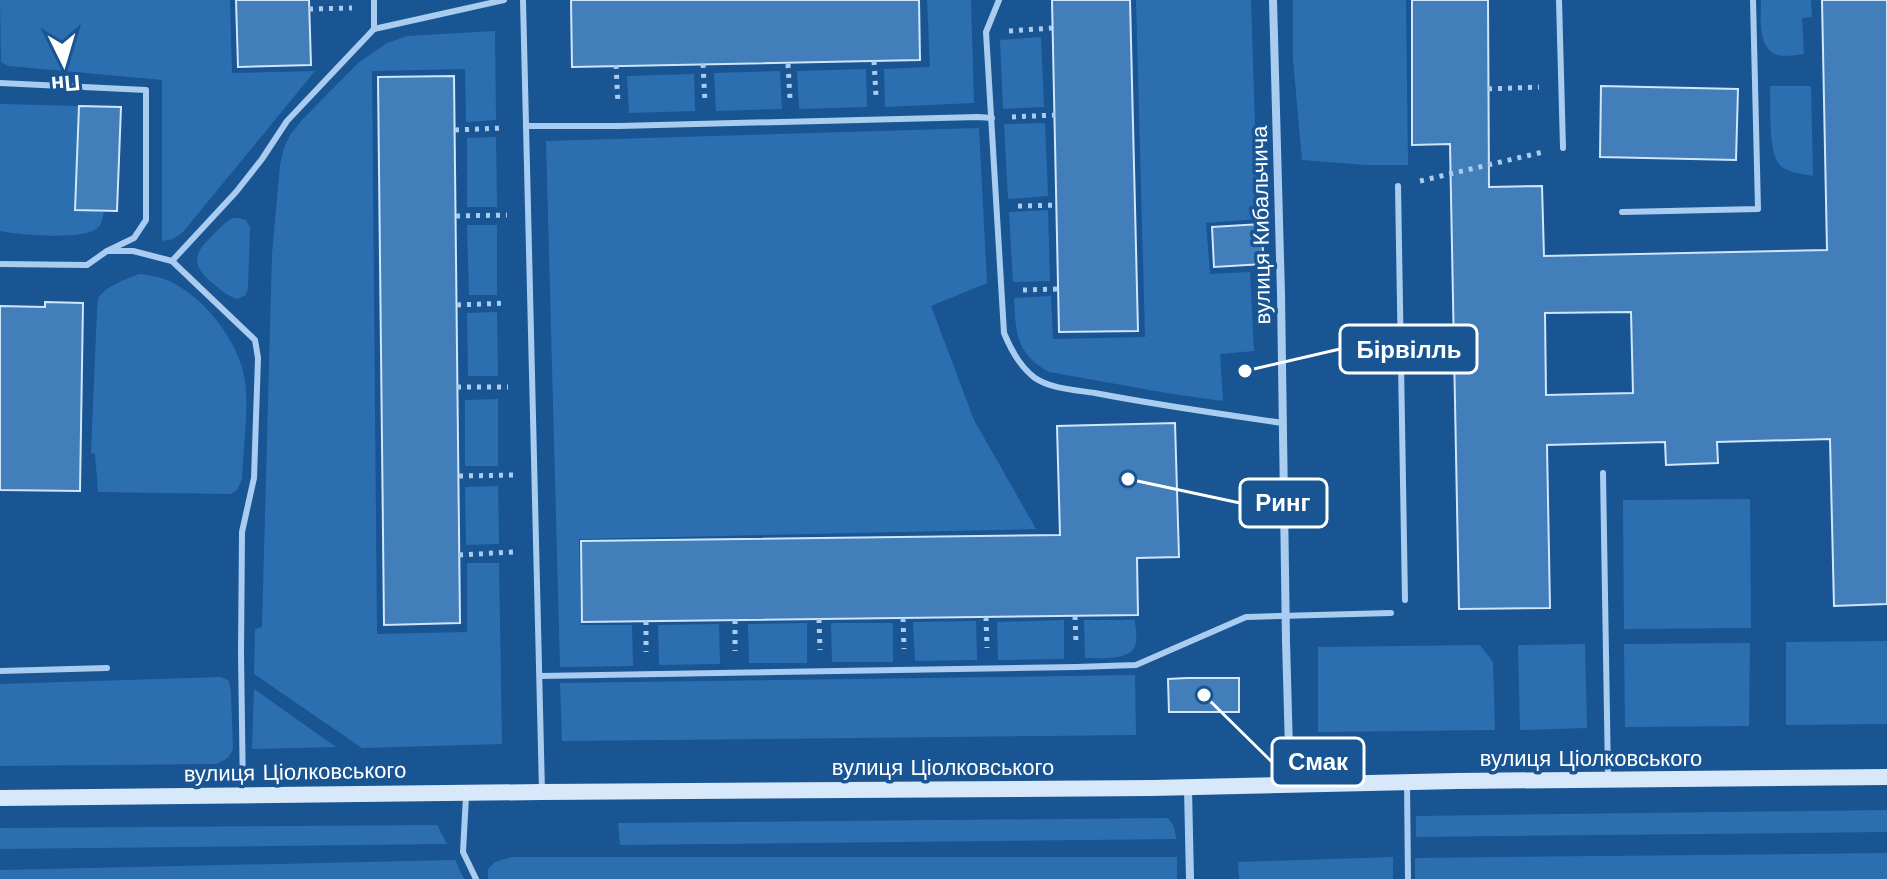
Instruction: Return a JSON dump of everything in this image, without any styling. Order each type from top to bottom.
[{"type":"street","name":"вулиця Кибальчича","points":[[1273,0],[1290,785]]},
{"type":"street","name":"вулиця Ціолковського","points":[[0,798],[1188,788],[1887,777]]},
{"type":"street","points":[[1188,788],[1190,879]]},
{"type":"lane","points":[[172,261],[236,192],[287,121],[374,29],[504,0]]},
{"type":"lane","points":[[523,0],[542,792]]},
{"type":"lane","points":[[999,0],[986,32],[1001,290],[1004,333],[1022,366],[1036,379],[1055,386],[1283,423]]},
{"type":"lane","points":[[1559,0],[1563,148]]},
{"type":"lane","points":[[1622,212],[1758,209],[1753,0]]},
{"type":"lane","points":[[374,4],[374,29]]},
{"type":"lane","points":[[0,83],[146,90],[146,220],[134,238],[87,265],[0,264]]},
{"type":"lane","points":[[526,126],[992,118]]},
{"type":"lane","points":[[1398,186],[1405,600]]},
{"type":"lane","points":[[107,251],[133,251],[172,261],[255,340],[258,358],[254,478],[242,532],[243,795]]},
{"type":"lane","points":[[1603,473],[1608,780]]},
{"type":"lane","points":[[540,676],[1136,665],[1246,617],[1391,613]]},
{"type":"lane","points":[[0,671],[107,668]]},
{"type":"lane","points":[[1407,783],[1408,879]]},
{"type":"lane","points":[[466,793],[463,852],[476,879]]},
{"type":"path","points":[[309,9],[374,4]]},
{"type":"path","points":[[986,32],[1052,28]]},
{"type":"path","points":[[874,61],[877,119]]},
{"type":"path","points":[[703,64],[705,124]]},
{"type":"path","points":[[788,64],[791,121]]},
{"type":"path","points":[[616,65],[619,126]]},
{"type":"path","points":[[1488,89],[1561,86]]},
{"type":"path","points":[[992,118],[1055,115]]},
{"type":"path","points":[[455,130],[526,126]]},
{"type":"path","points":[[1398,186],[1563,148]]},
{"type":"path","points":[[997,207],[1057,205]]},
{"type":"path","points":[[456,216],[528,214]]},
{"type":"path","points":[[1001,290],[1058,289]]},
{"type":"path","points":[[457,305],[530,302]]},
{"type":"path","points":[[457,387],[532,386]]},
{"type":"path","points":[[459,476],[534,474]]},
{"type":"path","points":[[459,555],[537,551]]},
{"type":"shaded area","points":[[0,0],[230,0],[232,73],[315,71],[183,232],[173,239],[162,241],[162,80],[9,66],[1,62]]},
{"type":"shaded area","points":[[927,0],[971,0],[974,103],[885,107],[884,69],[930,67]]},
{"type":"shaded area","points":[[1136,0],[1251,0],[1258,219],[1206,223],[1210,274],[1250,272],[1254,351],[1220,354],[1223,401],[1049,372],[1029,357],[1017,331],[1014,298],[1051,296],[1053,339],[1145,337]]},
{"type":"shaded area","points":[[1293,0],[1406,0],[1408,165],[1302,160],[1293,59]]},
{"type":"shaded area","points":[[1761,0],[1811,0],[1812,17],[1802,18],[1804,54],[1777,55],[1766,46]]},
{"type":"shaded area","points":[[495,31],[496,120],[466,122],[465,69],[372,71],[377,634],[467,632],[467,563],[499,563],[502,744],[362,748],[254,674],[255,629],[262,627],[272,254],[280,164],[290,135],[302,120],[358,63],[387,43],[407,36]]},
{"type":"shaded area","points":[[1041,37],[1044,107],[1003,109],[1000,40]]},
{"type":"shaded area","points":[[866,69],[867,107],[799,109],[797,71]]},
{"type":"shaded area","points":[[780,71],[782,109],[716,111],[714,73]]},
{"type":"shaded area","points":[[694,74],[695,111],[629,113],[627,76]]},
{"type":"shaded area","points":[[1770,86],[1811,86],[1813,176],[1789,171],[1777,161],[1772,142]]},
{"type":"shaded area","points":[[0,104],[79,106],[75,210],[104,212],[96,229],[64,236],[0,231]]},
{"type":"shaded area","points":[[1045,123],[1048,196],[1008,199],[1004,124]]},
{"type":"shaded area","points":[[979,128],[987,283],[931,306],[974,420],[1036,529],[579,539],[581,625],[632,625],[633,666],[560,667],[546,141]]},
{"type":"shaded area","points":[[496,137],[497,207],[467,207],[467,138]]},
{"type":"shaded area","points":[[1048,210],[1050,281],[1013,282],[1009,212]]},
{"type":"shaded area","points":[[232,218],[246,220],[250,228],[248,287],[246,295],[237,299],[209,279],[200,269],[197,258],[202,246]]},
{"type":"shaded area","points":[[467,225],[497,225],[497,295],[469,295]]},
{"type":"shaded area","points":[[140,274],[164,279],[192,295],[227,335],[242,366],[246,417],[242,479],[237,490],[231,494],[98,492],[95,454],[91,453],[98,300],[112,286]]},
{"type":"shaded area","points":[[497,312],[498,376],[468,376],[467,313]]},
{"type":"shaded area","points":[[498,399],[498,466],[465,466],[465,400]]},
{"type":"shaded area","points":[[498,486],[499,544],[466,545],[465,487]]},
{"type":"shaded area","points":[[1750,499],[1751,628],[1624,629],[1623,500]]},
{"type":"shaded area","points":[[1064,620],[1064,659],[998,660],[997,622]]},
{"type":"shaded area","points":[[1084,620],[1135,620],[1135,646],[1132,651],[1120,656],[1085,658]]},
{"type":"shaded area","points":[[976,621],[977,660],[915,661],[913,622]]},
{"type":"shaded area","points":[[807,623],[807,663],[749,663],[748,624]]},
{"type":"shaded area","points":[[831,623],[893,623],[893,662],[832,662]]},
{"type":"shaded area","points":[[719,624],[720,664],[659,665],[658,625]]},
{"type":"shaded area","points":[[1887,641],[1887,724],[1786,725],[1786,642]]},
{"type":"shaded area","points":[[1750,643],[1749,726],[1625,727],[1624,644]]},
{"type":"shaded area","points":[[1585,644],[1587,728],[1520,730],[1518,645]]},
{"type":"shaded area","points":[[1480,645],[1493,662],[1495,730],[1318,732],[1318,647]]},
{"type":"shaded area","points":[[1135,675],[1136,735],[562,741],[560,683]]},
{"type":"shaded area","points":[[221,677],[229,681],[231,692],[233,748],[227,758],[216,764],[0,766],[0,684]]},
{"type":"shaded area","points":[[254,689],[336,747],[252,749]]},
{"type":"shaded area","points":[[1887,810],[1887,832],[1416,837],[1416,816]]},
{"type":"shaded area","points":[[1167,818],[1174,827],[1176,839],[620,845],[618,823]]},
{"type":"shaded area","points":[[437,825],[447,844],[0,849],[0,828]]},
{"type":"shaded area","points":[[1887,853],[1887,879],[1415,879],[1415,858]]},
{"type":"shaded area","points":[[512,857],[1177,857],[1177,879],[488,879],[488,869],[495,862]]},
{"type":"shaded area","points":[[1393,857],[1393,879],[1239,879],[1238,862]]},
{"type":"shaded area","points":[[455,860],[464,879],[0,879],[0,870]]},
{"type":"building","points":[[236,0],[309,0],[311,65],[238,67]]},
{"type":"building","points":[[571,0],[919,0],[920,60],[572,67]]},
{"type":"building","points":[[1052,0],[1130,0],[1138,331],[1059,332]]},
{"type":"building","points":[[1412,0],[1488,0],[1489,187],[1542,186],[1544,256],[1827,250],[1822,0],[1887,0],[1887,604],[1834,606],[1830,439],[1717,442],[1718,463],[1666,465],[1665,442],[1547,445],[1550,608],[1459,609],[1450,144],[1412,145]],"holes":[[[1631,312],[1633,393],[1546,395],[1545,313]]]},
{"type":"building","points":[[454,76],[460,623],[384,625],[378,77]]},
{"type":"building","points":[[1601,86],[1738,89],[1736,160],[1600,157]]},
{"type":"building","points":[[79,106],[121,107],[117,211],[75,210]]},
{"type":"building","points":[[1261,224],[1264,264],[1214,267],[1212,227]]},
{"type":"building","points":[[45,302],[83,303],[80,491],[0,490],[0,306],[45,307]]},
{"type":"building","points":[[1175,423],[1179,557],[1137,558],[1138,615],[582,622],[581,541],[1060,535],[1057,426]]},
{"type":"building","points":[[1239,678],[1239,712],[1169,712],[1168,679]]},
{"type":"place","name":"Бірвілль","points":[[1245,371]]},
{"type":"place","name":"Ринг","points":[[1128,479]]},
{"type":"place","name":"Смак","points":[[1204,695]]}]
